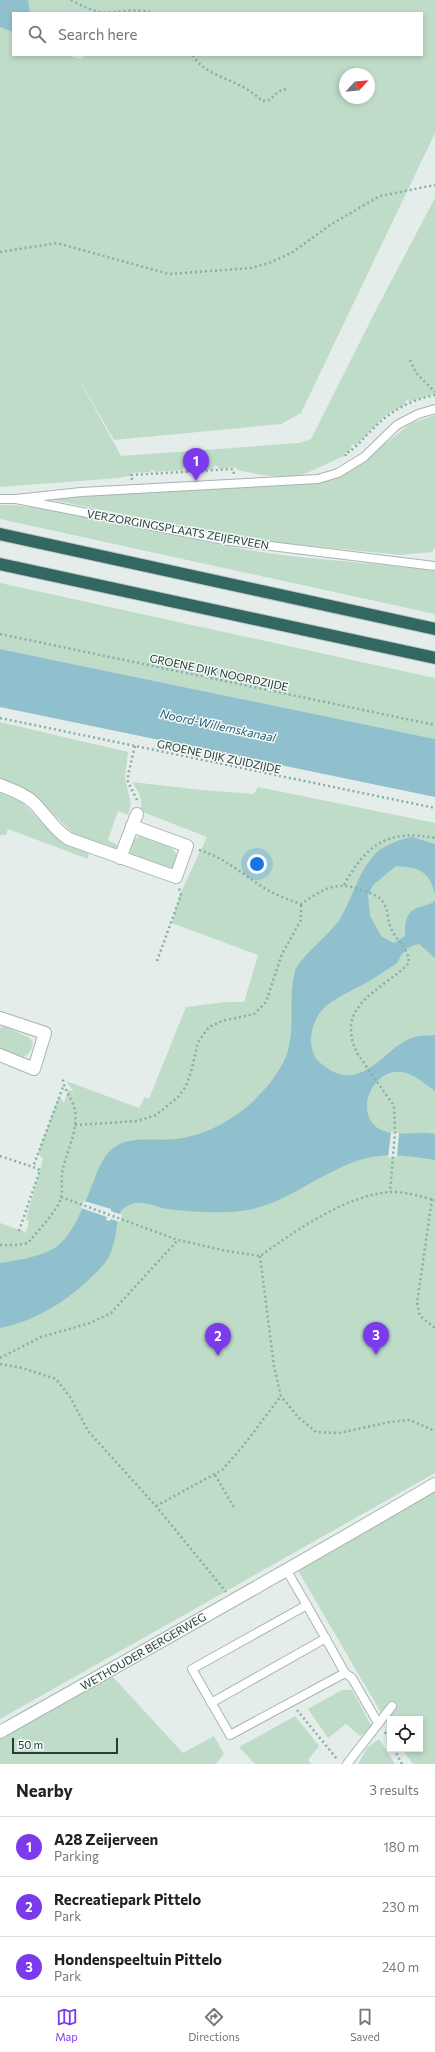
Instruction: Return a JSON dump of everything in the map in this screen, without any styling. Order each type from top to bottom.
[{"type":"highway","points":[[0,534],[435,628]]},
{"type":"highway","points":[[0,564],[435,658]]},
{"type":"street","points":[[0,786],[24,795],[34,802],[60,834],[69,839],[176,877],[187,846],[132,826]]},
{"type":"street","points":[[120,858],[137,814]]},
{"type":"street","points":[[0,1018],[45,1034],[34,1069],[0,1055]]},
{"type":"street","name":"WETHOUDER BERGERWEG","points":[[0,1732],[232,1600],[286,1571],[435,1484]]},
{"type":"lane","name":"VERZORGINGSPLAATS ZEIJERVEEN","points":[[0,499],[16,499],[80,492],[318,479],[338,473],[364,457],[397,425],[418,414],[435,409]]},
{"type":"lane","name":"VERZORGINGSPLAATS ZEIJERVEEN","points":[[16,499],[229,541],[435,566]]},
{"type":"lane","points":[[286,1571],[345,1673],[352,1678],[378,1723]]},
{"type":"lane","points":[[307,1605],[192,1670],[230,1735],[345,1673]]},
{"type":"lane","points":[[211,1703],[326,1638]]},
{"type":"lane","points":[[346,1764],[392,1706]]},
{"type":"path","points":[[71,0],[100,12],[142,9],[150,12]]},
{"type":"path","points":[[194,56],[197,62],[205,68],[254,94],[262,102],[270,100],[275,93],[283,89],[289,89]]},
{"type":"path","points":[[0,252],[57,243],[169,274],[243,269],[269,263],[293,252],[330,225],[380,196],[435,185]]},
{"type":"path","points":[[410,360],[416,373],[435,392]]},
{"type":"path","points":[[132,490],[131,475],[147,474],[234,469],[235,484]]},
{"type":"path","name":"GROENE DIJK NOORDZIJDE","points":[[0,634],[435,725]]},
{"type":"path","name":"GROENE DIJK ZUIDZIJDE","points":[[0,718],[435,808]]},
{"type":"path","points":[[135,746],[128,775],[128,782],[138,800],[137,814]]},
{"type":"path","points":[[344,885],[362,856],[373,847],[398,835],[405,834],[435,838]]},
{"type":"path","points":[[187,846],[214,856],[236,868],[259,885],[283,898],[301,904]]},
{"type":"path","points":[[156,961],[181,895],[176,877]]},
{"type":"path","points":[[301,904],[321,891],[335,885],[353,886],[372,894],[384,902],[391,928],[408,953],[409,963],[399,973],[366,996],[354,1014],[351,1032],[353,1044],[364,1063],[394,1106],[395,1132],[390,1192]]},
{"type":"path","points":[[75,1125],[137,1121],[156,1115],[178,1097],[186,1086],[198,1042],[209,1027],[222,1021],[254,1014],[261,1009],[266,1002],[282,954],[301,920],[301,904]]},
{"type":"path","points":[[33,1167],[63,1086],[63,1078]]},
{"type":"path","points":[[0,1244],[17,1245],[28,1243],[53,1213],[61,1197],[62,1174],[75,1125],[75,1111],[71,1098],[63,1086]]},
{"type":"path","points":[[0,1156],[40,1170],[19,1231]]},
{"type":"path","points":[[61,1197],[178,1240],[227,1251],[260,1256],[301,1226],[343,1206],[368,1197],[390,1192],[434,1199],[417,1303],[420,1316],[435,1328]]},
{"type":"path","points":[[0,1358],[41,1338],[90,1323],[111,1313],[178,1240]]},
{"type":"path","points":[[260,1256],[274,1367],[281,1396],[298,1417],[316,1432],[339,1432],[390,1422],[410,1420],[435,1431]]},
{"type":"path","points":[[0,1364],[22,1368],[56,1379],[70,1397],[88,1431],[156,1506],[232,1600]]},
{"type":"path","points":[[156,1506],[222,1470],[243,1446],[281,1396]]},
{"type":"path","points":[[215,1475],[235,1509]]},
{"type":"path","points":[[290,1702],[342,1764]]},
{"type":"path","points":[[396,1752],[402,1764]]},
{"type":"green space","points":[[0,0],[435,0],[435,133],[301,413],[281,424],[114,440],[75,372],[121,456],[299,443],[311,439],[377,308],[435,198],[435,394],[409,402],[408,400],[405,401],[406,404],[386,415],[355,446],[353,444],[351,447],[352,449],[344,454],[344,456],[309,472],[296,476],[279,477],[262,475],[237,470],[236,467],[219,469],[218,466],[214,466],[214,469],[187,470],[186,467],[183,467],[183,470],[154,472],[154,470],[151,470],[151,472],[130,473],[130,476],[118,478],[0,487],[0,27],[12,32],[12,56],[70,56],[80,59],[85,57],[82,56],[423,56],[423,12],[12,12]]},
{"type":"green space","points":[[435,415],[435,547],[432,552],[401,555],[261,541],[52,500],[52,498],[317,483],[346,473],[369,457],[384,442],[386,443],[410,424]]},
{"type":"green space","points":[[0,505],[26,506],[64,512],[253,551],[435,571],[435,614],[0,519]]},
{"type":"green space","points":[[0,583],[435,678],[435,739],[0,649]]},
{"type":"green space","points":[[0,722],[128,752],[125,778],[131,804],[128,815],[118,811],[108,840],[119,846],[113,850],[75,835],[33,795],[0,781]]},
{"type":"green space","points":[[132,782],[254,794],[258,787],[435,823],[435,1473],[0,1719],[0,1223],[26,1232],[29,1222],[26,1219],[43,1159],[38,1153],[59,1096],[64,1103],[68,1090],[74,1092],[66,1081],[139,1108],[145,1097],[149,1099],[186,1007],[225,1002],[244,1002],[258,955],[172,923],[179,896],[207,837],[140,811],[141,799]]},
{"type":"green space","points":[[0,793],[20,800],[56,837],[89,854],[88,859],[8,829],[6,835],[0,835]]},
{"type":"green space","points":[[140,836],[172,848],[178,857],[174,866],[169,870],[132,856],[130,851],[133,840]]},
{"type":"green space","points":[[5,1027],[30,1038],[33,1044],[28,1054],[20,1057],[0,1050],[0,1028]]},
{"type":"green space","points":[[435,1489],[435,1764],[413,1764],[404,1752],[423,1752],[423,1716],[387,1716],[387,1723],[297,1569]]},
{"type":"green space","points":[[112,1676],[183,1753],[214,1736],[224,1754],[216,1764],[0,1764],[0,1739]]},
{"type":"green space","points":[[342,1690],[352,1690],[373,1729],[360,1736],[346,1724],[328,1738],[308,1709]]},
{"type":"green space","points":[[295,1716],[319,1746],[308,1760],[311,1764],[255,1764],[239,1747]]},
{"type":"green space","points":[[379,1739],[395,1764],[358,1764],[367,1748]]},
{"type":"water","points":[[0,0],[28,0],[30,12],[12,12],[12,32],[0,27]]},
{"type":"water","name":"Noord-Willemskanaal","points":[[0,649],[435,739],[435,797],[0,707]]},
{"type":"water","points":[[412,837],[435,844],[435,894],[430,880],[422,872],[417,869],[396,866],[373,885],[368,895],[370,916],[381,936],[394,943],[405,936],[406,922],[411,911],[435,901],[435,958],[419,944],[408,948],[397,963],[368,982],[328,1004],[316,1019],[311,1042],[314,1056],[317,1060],[337,1074],[352,1075],[361,1073],[369,1068],[405,1041],[416,1036],[435,1035],[435,1091],[410,1074],[394,1072],[383,1076],[375,1084],[367,1105],[368,1115],[374,1125],[384,1131],[390,1133],[435,1134],[435,1160],[395,1155],[372,1157],[356,1161],[325,1175],[279,1200],[247,1210],[197,1212],[176,1210],[144,1203],[130,1205],[121,1211],[110,1254],[106,1262],[94,1275],[70,1296],[43,1313],[0,1328],[0,1263],[45,1253],[58,1246],[65,1239],[76,1223],[100,1165],[108,1153],[115,1147],[131,1141],[176,1139],[207,1131],[235,1116],[248,1106],[270,1083],[279,1070],[289,1046],[292,1021],[293,983],[297,966],[340,919],[360,876],[376,853],[393,843]]},
{"type":"pier","points":[[391,1132],[399,1133],[397,1157],[388,1158]]},
{"type":"pier","points":[[84,1201],[111,1209],[111,1211],[122,1215],[120,1222],[111,1219],[110,1221],[106,1220],[107,1217],[81,1208]]},
{"type":"place","name":"A28 Zeijerveen","points":[[196,481]]},
{"type":"place","name":"Hondenspeeltuin Pittelo","points":[[376,1355]]},
{"type":"place","name":"Recreatiepark Pittelo","points":[[218,1356]]}]
